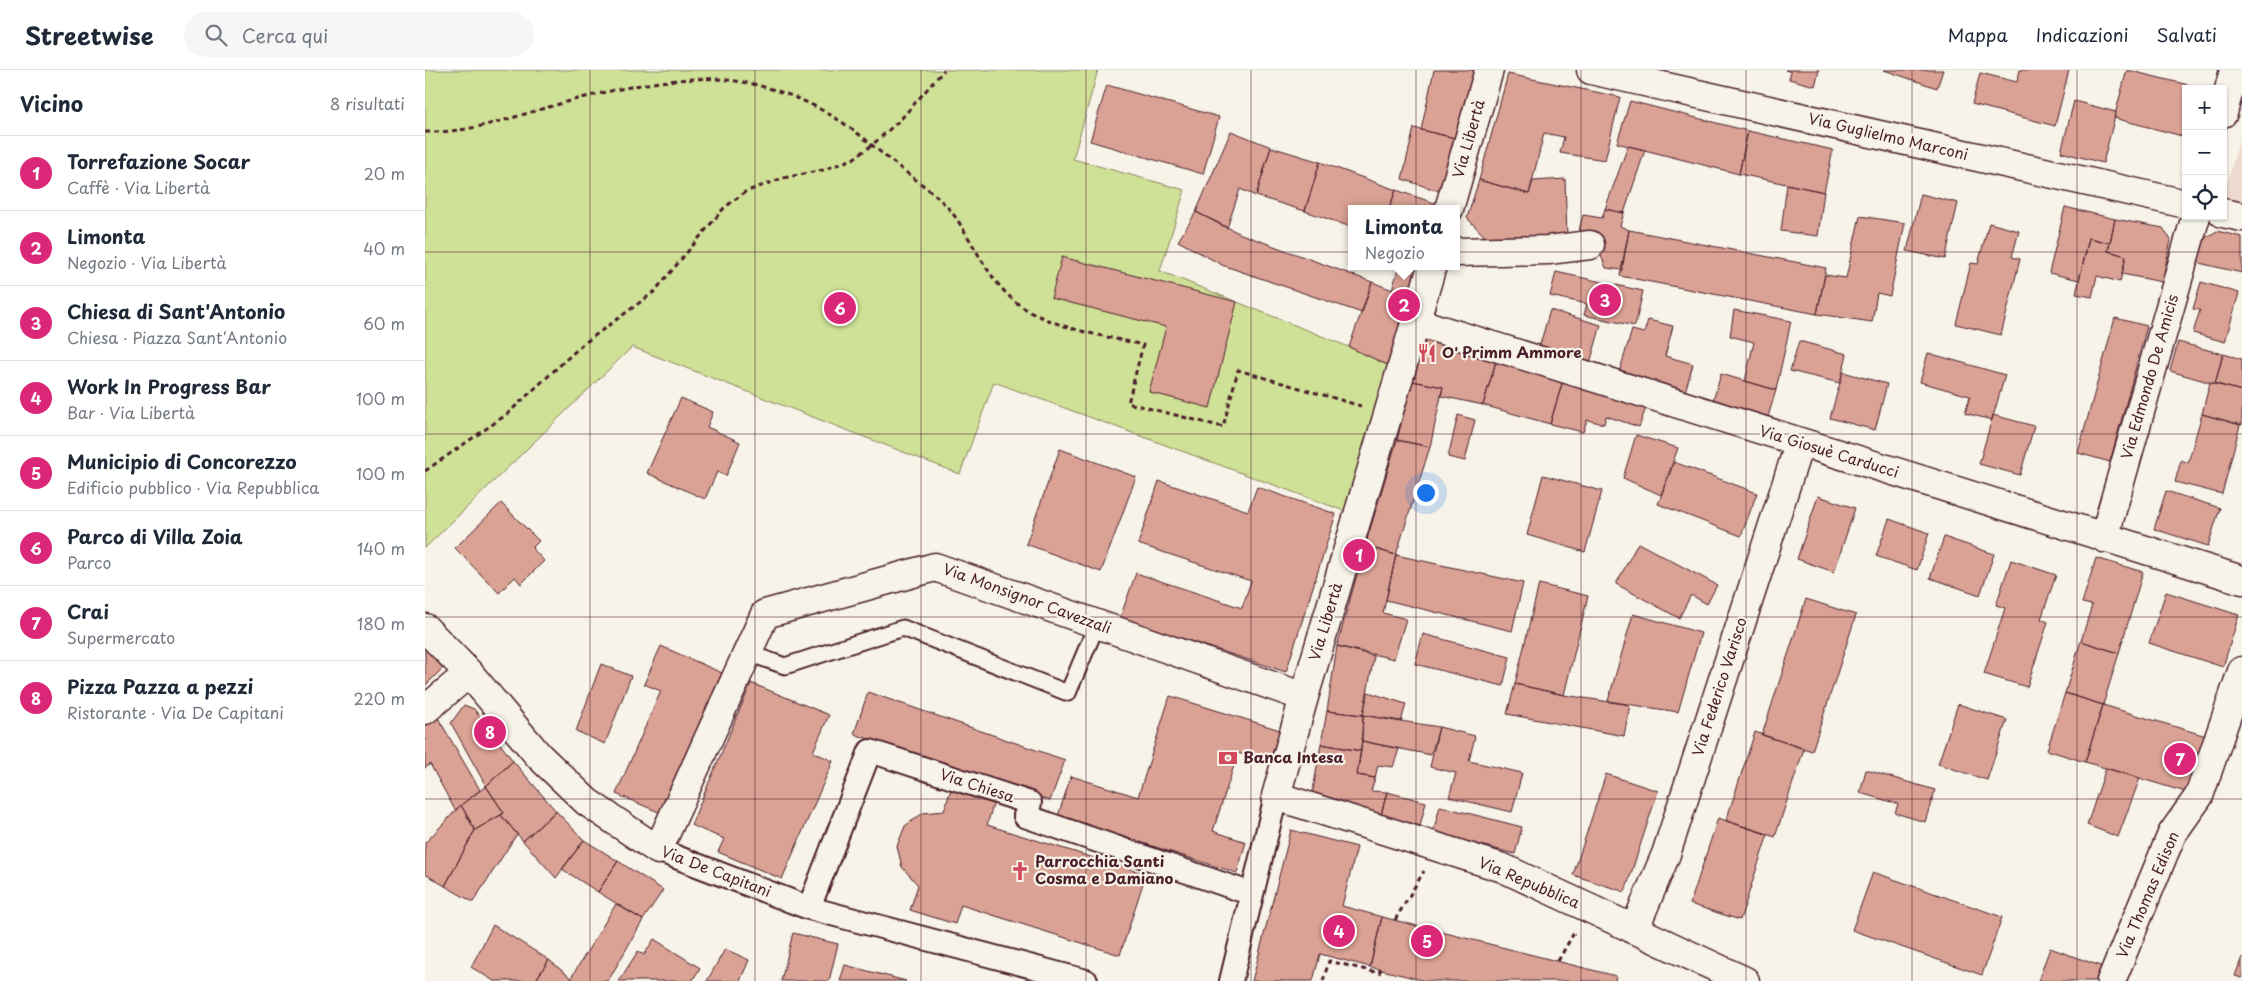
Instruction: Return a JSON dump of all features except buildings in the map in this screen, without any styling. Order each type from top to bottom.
[{"type":"street","name":"Via Libertà","points":[[1450,205],[1489,70]]},
{"type":"street","name":"Via Guglielmo Marconi","points":[[1591,70],[2182,203]]},
{"type":"street","points":[[2227,99],[2235,70]]},
{"type":"street","points":[[2227,214],[2242,217]]},
{"type":"street","name":"Via Edmondo De Amicis","points":[[2104,538],[2195,220]]},
{"type":"street","points":[[1460,252],[1548,250],[1591,245]]},
{"type":"street","name":"Via Libertà","points":[[1231,981],[1303,696],[1431,270]]},
{"type":"street","name":"Via Giosuè Carducci","points":[[1416,322],[2242,580]]},
{"type":"street","name":"Via Federico Varisco","points":[[1634,930],[1666,854],[1800,442]]},
{"type":"street","name":"Via Monsignor Cavezzali","points":[[658,850],[765,614],[935,566],[1303,696]]},
{"type":"street","name":"Via De Capitani","points":[[425,628],[469,673],[539,756],[587,802],[658,850],[809,908],[1086,981]]},
{"type":"street","name":"Via Thomas Edison","points":[[2111,981],[2172,834],[2199,796],[2242,671]]},
{"type":"street","points":[[425,710],[469,673]]},
{"type":"street","name":"Via Chiesa","points":[[809,908],[870,751],[1030,803],[1025,816],[1252,894]]},
{"type":"street","name":"Via Repubblica","points":[[1277,796],[1503,868],[1745,981]]},
{"type":"lane","points":[[747,653],[785,666],[903,628],[1068,693],[1097,624]]},
{"type":"path","points":[[425,471],[506,415],[582,345],[654,292],[724,208],[745,192],[783,178],[823,170],[853,159],[901,119],[944,70]]},
{"type":"path","points":[[425,132],[460,131],[495,124],[596,95],[694,78],[735,80],[777,90],[810,104],[846,125],[926,187],[955,216],[997,284],[1027,310],[1059,324],[1143,345],[1128,403],[1223,427],[1238,370],[1389,414]]},
{"type":"path","points":[[1395,920],[1437,847]]},
{"type":"path","points":[[1558,961],[1576,930]]},
{"type":"path","points":[[1323,981],[1329,961],[1379,973],[1381,970]]},
{"type":"shaded area","points":[[2242,130],[2242,203],[2227,199],[2227,184]]},
{"type":"green space","points":[[425,70],[1098,70],[1073,159],[1185,190],[1160,271],[1349,347],[1394,368],[1350,513],[994,382],[960,474],[632,347],[425,548]]},
{"type":"place","name":"Chiesa di Sant'Antonio","points":[[1605,300]]},
{"type":"place","name":"Limonta","points":[[1404,305]]},
{"type":"place","name":"Parco di Villa Zoia","points":[[840,308]]},
{"type":"place","name":"O' Primm Ammore","points":[[1427,353]]},
{"type":"place","name":"Torrefazione Socar","points":[[1359,555]]},
{"type":"place","name":"Pizza Pazza a pezzi","points":[[490,732]]},
{"type":"place","name":"Banca Intesa","points":[[1228,758]]},
{"type":"place","name":"Crai","points":[[2180,759]]},
{"type":"place","name":"Parrocchia Santi Cosma e Damiano","points":[[1020,871]]},
{"type":"place","name":"Work In Progress Bar","points":[[1339,931]]},
{"type":"place","name":"Municipio di Concorezzo","points":[[1427,941]]}]
